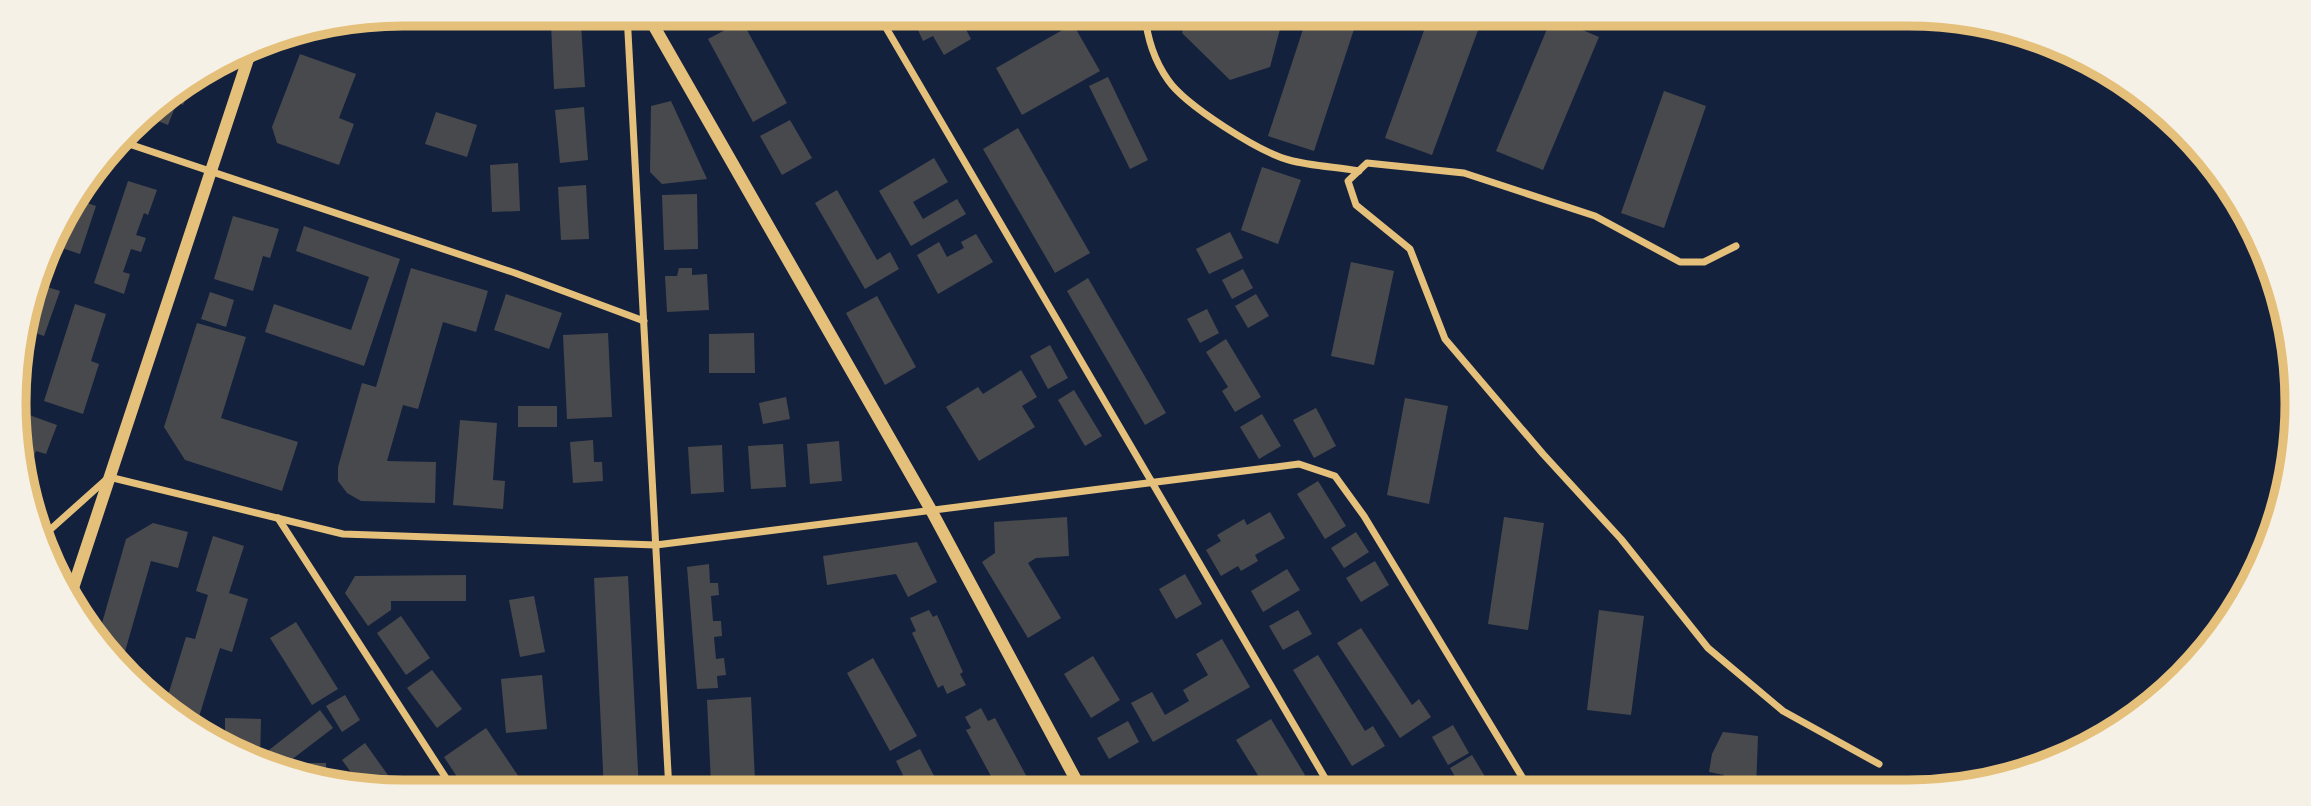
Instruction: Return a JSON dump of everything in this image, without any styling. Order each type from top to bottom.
[{"type":"street","points":[[628,26],[668,780]]},
{"type":"street","points":[[654,26],[931,510],[1077,780]]},
{"type":"street","points":[[885,26],[1326,780]]},
{"type":"street","points":[[1146,26],[1148,39],[1168,81],[1197,107],[1250,141],[1288,160],[1359,171]]},
{"type":"street","points":[[72,582],[248,60]]},
{"type":"street","points":[[130,144],[515,273],[644,321]]},
{"type":"street","points":[[1736,246],[1704,262],[1680,262],[1595,216],[1464,173],[1367,163],[1348,181],[1356,205],[1410,249],[1445,339],[1620,539],[1708,648],[1783,711],[1879,764]]},
{"type":"street","points":[[109,477],[343,534],[656,545],[1299,464],[1335,476],[1364,516],[1524,780]]},
{"type":"street","points":[[49,531],[109,477]]},
{"type":"street","points":[[278,518],[447,780]]},
{"type":"building","points":[[551,26],[581,26],[585,87],[554,89]]},
{"type":"building","points":[[733,26],[745,26],[787,103],[753,122],[708,39]]},
{"type":"building","points":[[922,26],[964,26],[971,39],[944,55],[933,36],[923,41],[918,30]]},
{"type":"building","points":[[1070,26],[1074,26],[1100,71],[1022,115],[996,68]]},
{"type":"building","points":[[1184,26],[1281,26],[1270,67],[1230,80],[1182,33]]},
{"type":"building","points":[[1304,26],[1355,26],[1314,151],[1268,136]]},
{"type":"building","points":[[1426,26],[1480,26],[1432,155],[1385,138]]},
{"type":"building","points":[[1548,26],[1573,26],[1599,37],[1543,170],[1496,151]]},
{"type":"building","points":[[300,54],[356,74],[339,118],[354,124],[339,165],[277,143],[272,127]]},
{"type":"building","points":[[1108,77],[1148,160],[1130,169],[1089,86]]},
{"type":"building","points":[[1664,91],[1706,106],[1664,228],[1621,213]]},
{"type":"building","points":[[188,95],[183,105],[177,102],[168,125],[155,120],[174,104]]},
{"type":"building","points":[[671,101],[707,179],[662,184],[650,172],[651,106]]},
{"type":"building","points":[[584,107],[588,160],[560,163],[555,110]]},
{"type":"building","points":[[436,112],[477,125],[467,157],[425,144]]},
{"type":"building","points":[[790,120],[812,158],[782,175],[760,136]]},
{"type":"building","points":[[1018,128],[1090,253],[1055,273],[983,149]]},
{"type":"building","points":[[934,158],[948,182],[913,202],[923,219],[957,199],[966,214],[911,246],[879,191]]},
{"type":"building","points":[[518,163],[520,211],[492,212],[490,165]]},
{"type":"building","points":[[1262,167],[1301,180],[1278,244],[1241,230]]},
{"type":"building","points":[[128,181],[157,190],[148,215],[144,213],[136,235],[146,238],[141,252],[131,249],[123,272],[130,274],[124,294],[94,283]]},
{"type":"building","points":[[586,185],[589,239],[561,240],[558,187]]},
{"type":"building","points":[[837,190],[877,260],[890,252],[899,269],[865,289],[815,203]]},
{"type":"building","points":[[697,194],[698,249],[664,250],[662,195]]},
{"type":"building","points":[[85,202],[96,206],[80,254],[60,247]]},
{"type":"building","points":[[233,216],[279,229],[270,258],[263,256],[253,291],[214,279]]},
{"type":"building","points":[[304,226],[400,259],[364,366],[265,332],[274,304],[351,330],[369,277],[296,251]]},
{"type":"building","points":[[1230,232],[1243,258],[1209,274],[1196,249]]},
{"type":"building","points":[[976,234],[993,262],[938,294],[917,255],[939,242],[947,257],[964,248],[961,242]]},
{"type":"building","points":[[1351,262],[1394,271],[1374,365],[1331,356]]},
{"type":"building","points":[[411,268],[488,291],[476,332],[443,322],[418,409],[403,405],[387,461],[436,462],[435,503],[361,501],[347,493],[338,481],[338,467],[362,383],[376,387]]},
{"type":"building","points":[[679,268],[692,268],[692,275],[707,274],[709,310],[667,312],[665,276],[677,276]]},
{"type":"building","points":[[1243,269],[1253,288],[1232,299],[1222,280]]},
{"type":"building","points":[[1088,278],[1166,413],[1145,425],[1067,291]]},
{"type":"building","points":[[45,286],[60,291],[44,336],[33,332]]},
{"type":"building","points":[[210,292],[234,300],[226,327],[201,319]]},
{"type":"building","points":[[506,294],[562,313],[549,349],[494,330]]},
{"type":"building","points":[[1256,294],[1269,316],[1248,328],[1235,306]]},
{"type":"building","points":[[877,296],[916,367],[885,385],[846,313]]},
{"type":"building","points":[[75,304],[106,314],[91,361],[99,364],[83,414],[44,401]]},
{"type":"building","points":[[1207,309],[1219,333],[1200,343],[1187,319]]},
{"type":"building","points":[[197,323],[246,337],[221,418],[298,442],[282,491],[185,460],[164,427]]},
{"type":"building","points":[[608,333],[612,417],[567,419],[563,335]]},
{"type":"building","points":[[754,333],[755,373],[709,373],[709,334]]},
{"type":"building","points":[[1226,339],[1261,397],[1235,412],[1222,391],[1228,387],[1206,352]]},
{"type":"building","points":[[1050,345],[1068,378],[1048,389],[1030,356]]},
{"type":"building","points":[[1021,370],[1037,397],[1022,406],[1035,427],[979,461],[946,407],[978,387],[983,394]]},
{"type":"building","points":[[1074,390],[1102,436],[1085,446],[1058,400]]},
{"type":"building","points":[[786,397],[790,419],[763,424],[759,403]]},
{"type":"building","points":[[1405,398],[1448,406],[1429,504],[1387,495]]},
{"type":"building","points":[[518,406],[557,406],[557,427],[518,427]]},
{"type":"building","points":[[1316,408],[1336,446],[1314,458],[1293,420]]},
{"type":"building","points":[[26,414],[57,425],[46,454],[36,451],[31,465]]},
{"type":"building","points":[[1262,414],[1281,446],[1259,459],[1240,427]]},
{"type":"building","points":[[460,420],[497,423],[493,480],[505,481],[503,509],[453,505]]},
{"type":"building","points":[[593,440],[594,462],[602,462],[603,481],[573,483],[570,442]]},
{"type":"building","points":[[839,441],[842,481],[810,484],[807,444]]},
{"type":"building","points":[[783,444],[786,487],[751,489],[748,446]]},
{"type":"building","points":[[722,445],[724,492],[691,494],[688,447]]},
{"type":"building","points":[[1318,481],[1346,526],[1325,539],[1297,494]]},
{"type":"building","points":[[1270,512],[1285,538],[1255,555],[1258,561],[1241,571],[1238,566],[1221,576],[1206,550],[1221,541],[1217,535],[1244,519],[1247,525]]},
{"type":"building","points":[[1067,517],[1069,556],[1036,558],[1028,563],[1061,618],[1028,638],[982,562],[995,553],[994,522]]},
{"type":"building","points":[[1504,517],[1544,523],[1528,630],[1488,624]]},
{"type":"building","points":[[153,523],[188,532],[178,568],[151,561],[124,655],[101,627],[126,539]]},
{"type":"building","points":[[1356,532],[1369,552],[1344,568],[1331,548]]},
{"type":"building","points":[[213,536],[244,546],[229,593],[248,599],[232,652],[220,648],[198,719],[168,697],[186,637],[195,639],[208,595],[196,591]]},
{"type":"building","points":[[917,542],[937,582],[908,597],[896,574],[827,585],[823,556]]},
{"type":"building","points":[[1375,561],[1389,585],[1361,602],[1346,578]]},
{"type":"building","points":[[709,564],[710,583],[718,583],[719,595],[711,596],[713,621],[721,621],[722,636],[714,637],[716,659],[724,658],[726,675],[717,676],[718,688],[697,689],[687,567]]},
{"type":"building","points":[[1287,569],[1300,590],[1263,612],[1251,591]]},
{"type":"building","points":[[1185,574],[1202,604],[1176,619],[1159,589]]},
{"type":"building","points":[[466,575],[466,601],[391,601],[391,610],[368,626],[345,593],[355,576]]},
{"type":"building","points":[[628,576],[638,780],[603,780],[594,578]]},
{"type":"building","points":[[534,596],[545,652],[520,657],[509,600]]},
{"type":"building","points":[[929,610],[933,617],[937,615],[963,672],[960,674],[966,685],[947,694],[943,685],[938,688],[912,633],[916,631],[910,618]]},
{"type":"building","points":[[1298,610],[1312,634],[1283,650],[1269,626]]},
{"type":"building","points":[[1599,610],[1644,616],[1631,715],[1587,710]]},
{"type":"building","points":[[401,616],[430,658],[406,675],[377,633]]},
{"type":"building","points":[[296,622],[338,689],[312,705],[270,638]]},
{"type":"building","points":[[1361,628],[1412,705],[1419,699],[1431,717],[1400,738],[1337,643]]},
{"type":"building","points":[[1222,639],[1250,687],[1153,742],[1131,703],[1152,692],[1165,715],[1189,701],[1183,690],[1208,675],[1196,654]]},
{"type":"building","points":[[1318,655],[1365,731],[1373,726],[1385,746],[1352,766],[1293,670]]},
{"type":"building","points":[[1093,656],[1120,700],[1091,718],[1064,674]]},
{"type":"building","points":[[873,658],[917,736],[890,751],[847,673]]},
{"type":"building","points":[[432,670],[462,709],[437,728],[407,688]]},
{"type":"building","points":[[542,675],[547,729],[506,733],[501,679]]},
{"type":"building","points":[[345,695],[360,720],[342,732],[326,706]]},
{"type":"building","points":[[751,697],[755,780],[711,780],[707,700]]},
{"type":"building","points":[[981,708],[988,721],[995,718],[1028,779],[993,780],[966,730],[971,728],[965,717]]},
{"type":"building","points":[[320,710],[333,728],[289,762],[274,757],[269,750]]},
{"type":"building","points":[[225,718],[261,719],[260,751],[225,735]]},
{"type":"building","points":[[1271,719],[1305,775],[1297,780],[1261,780],[1236,740]]},
{"type":"building","points":[[1128,721],[1139,742],[1109,759],[1097,738]]},
{"type":"building","points":[[1453,725],[1469,753],[1448,765],[1432,737]]},
{"type":"building","points":[[486,728],[521,780],[459,780],[444,757]]},
{"type":"building","points":[[1723,732],[1758,736],[1756,780],[1723,780],[1724,775],[1709,772],[1712,754]]},
{"type":"building","points":[[365,743],[391,780],[354,777],[342,760]]},
{"type":"building","points":[[920,749],[936,780],[906,780],[896,761]]},
{"type":"building","points":[[1472,755],[1487,780],[1457,780],[1450,768]]},
{"type":"building","points":[[300,763],[326,763],[326,772],[305,767]]}]
